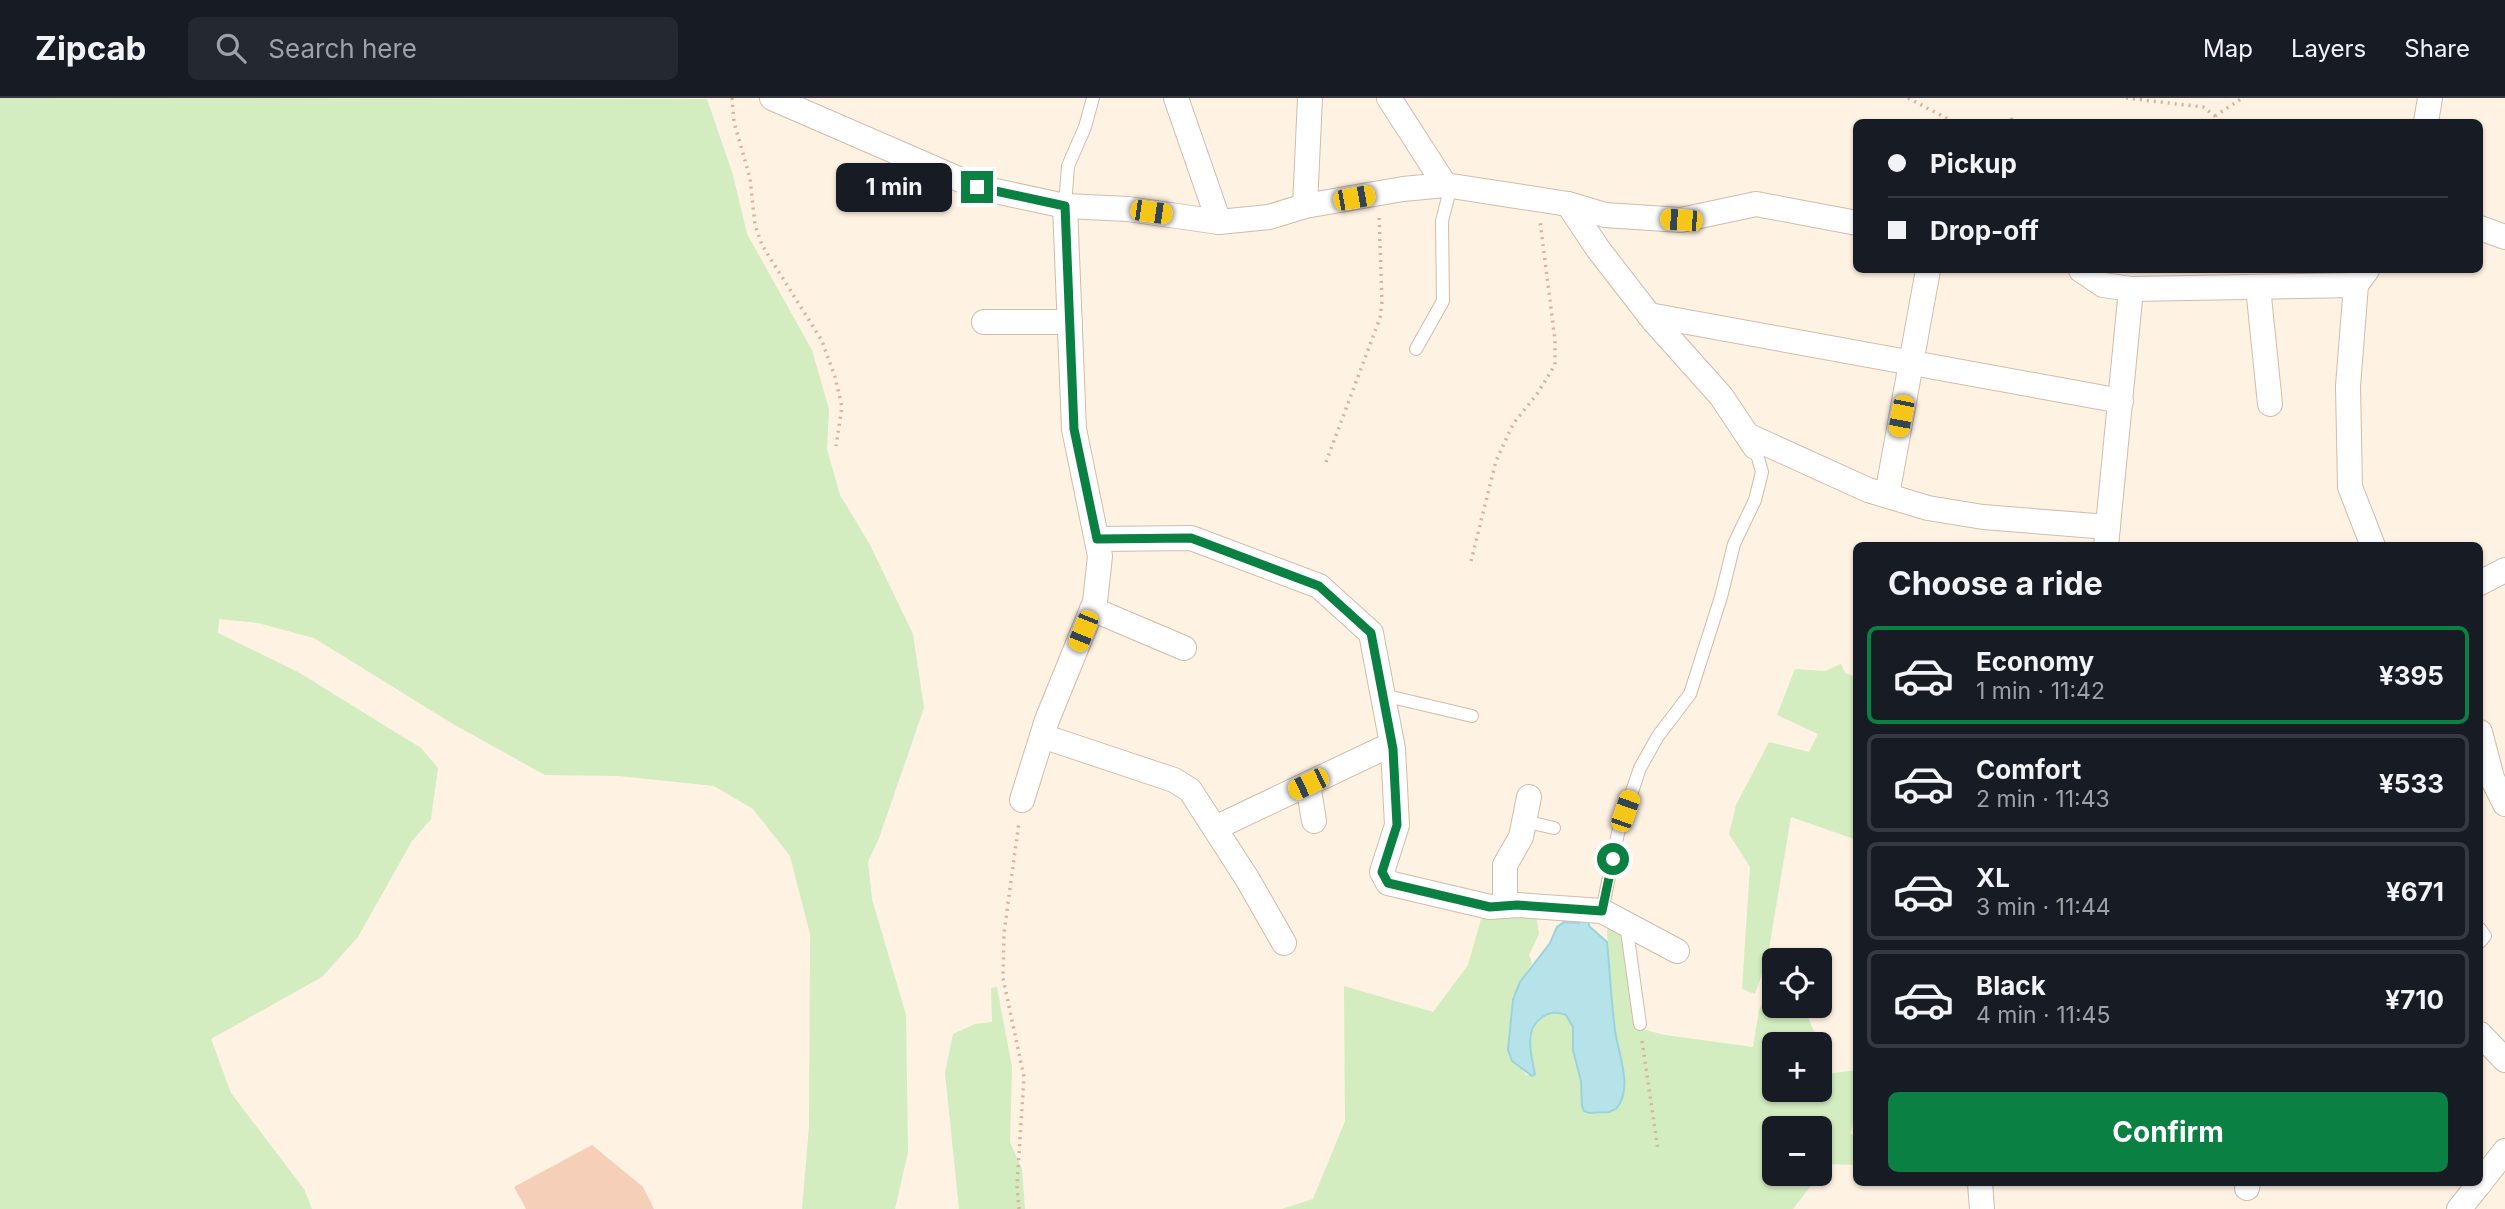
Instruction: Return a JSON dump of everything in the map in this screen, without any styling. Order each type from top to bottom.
[{"type":"street","points":[[772,98],[977,187],[1065,206],[1128,209],[1219,222],[1269,217],[1306,206],[1378,193],[1448,185],[1568,204],[1605,215],[1681,220],[1756,204],[1853,222]]},
{"type":"street","points":[[1176,98],[1219,222]]},
{"type":"street","points":[[1306,206],[1310,98]]},
{"type":"street","points":[[1390,98],[1448,185]]},
{"type":"street","points":[[2427,119],[2430,98]]},
{"type":"street","points":[[1568,204],[1598,249],[1649,315],[1721,396],[1751,441],[1868,490],[1928,508],[2107,536],[2131,289]]},
{"type":"street","points":[[1022,800],[1042,736],[1095,602],[1100,556],[1074,429],[1065,206]]},
{"type":"street","points":[[2483,229],[2505,237]]},
{"type":"street","points":[[1886,495],[1927,273]]},
{"type":"street","points":[[2085,273],[2102,285],[2131,289],[2229,279],[2258,287],[2361,277],[2348,386],[2350,487],[2371,542]]},
{"type":"street","points":[[2258,287],[2270,404]]},
{"type":"street","points":[[1649,315],[2121,401]]},
{"type":"street","points":[[984,322],[1070,322]]},
{"type":"street","points":[[1097,539],[1191,538],[1319,586],[1371,633],[1392,744],[1397,825],[1382,872],[1388,883],[1490,907],[1602,911],[1677,951]]},
{"type":"street","points":[[2483,581],[2505,570]]},
{"type":"street","points":[[1092,609],[1184,648]]},
{"type":"street","points":[[1042,736],[1174,780],[1190,790],[1248,880],[1284,943]]},
{"type":"street","points":[[1215,828],[1392,744]]},
{"type":"street","points":[[2483,744],[2492,778],[2505,804]]},
{"type":"street","points":[[1308,784],[1314,821]]},
{"type":"street","points":[[1505,906],[1506,865],[1521,837],[1526,809]]},
{"type":"street","points":[[2483,1037],[2505,1060]]},
{"type":"street","points":[[2483,1179],[2505,1151]]},
{"type":"street","points":[[1980,1186],[1982,1209]]},
{"type":"street","points":[[2459,1209],[2478,1186]]},
{"type":"lane","points":[[1065,206],[1068,166],[1085,127],[1093,98]]},
{"type":"lane","points":[[1416,349],[1443,301],[1442,221],[1448,185]]},
{"type":"lane","points":[[1602,911],[1618,833],[1640,768],[1658,736],[1690,694],[1721,597],[1734,544],[1755,500],[1762,472],[1751,441]]},
{"type":"lane","points":[[1383,695],[1472,716]]},
{"type":"lane","points":[[1526,809],[1554,828]]},
{"type":"lane","points":[[1626,924],[1640,1024]]},
{"type":"path","points":[[732,98],[734,122],[750,178],[755,225],[762,246],[822,341],[835,377],[842,407],[836,446]]},
{"type":"path","points":[[1908,98],[1948,119]]},
{"type":"path","points":[[2126,98],[2203,107],[2218,119]]},
{"type":"path","points":[[2215,116],[2241,99]]},
{"type":"path","points":[[1326,462],[1380,318],[1382,302],[1378,193]]},
{"type":"path","points":[[1471,561],[1496,461],[1513,424],[1537,394],[1555,365],[1555,340],[1538,199]]},
{"type":"path","points":[[1019,1209],[1017,1185],[1024,1077],[1003,978],[1004,933],[1022,800]]},
{"type":"path","points":[[1640,1024],[1658,1150]]},
{"type":"green space","points":[[0,98],[707,99],[733,175],[747,234],[812,350],[829,409],[827,449],[840,495],[869,543],[913,634],[924,708],[879,838],[868,862],[872,899],[906,1015],[908,1152],[895,1209],[802,1209],[809,1126],[810,934],[790,856],[753,809],[714,786],[619,776],[545,775],[453,724],[314,638],[258,623],[219,619],[218,633],[298,672],[421,748],[438,768],[431,819],[412,841],[358,937],[322,977],[211,1039],[231,1093],[304,1189],[312,1209],[0,1209]]},
{"type":"green space","points":[[1841,664],[1845,673],[1853,676],[1853,839],[1791,817],[1769,948],[1762,948],[1762,973],[1755,994],[1742,989],[1750,867],[1729,834],[1736,805],[1769,742],[1809,752],[1818,734],[1777,715],[1795,669],[1825,671]]},
{"type":"green space","points":[[1536,915],[1539,934],[1529,955],[1532,963],[1512,997],[1508,1051],[1526,1075],[1536,1075],[1530,1047],[1536,1024],[1548,1013],[1567,1017],[1573,1024],[1573,1048],[1581,1080],[1583,1110],[1601,1113],[1613,1110],[1621,1102],[1624,1088],[1612,1005],[1607,926],[1622,930],[1634,1027],[1665,1035],[1753,1047],[1762,1004],[1762,1018],[1808,1018],[1814,1032],[1762,1032],[1762,1102],[1832,1102],[1832,1073],[1853,1071],[1853,1126],[1850,1133],[1853,1135],[1853,1165],[1832,1164],[1832,1116],[1762,1116],[1762,1186],[1811,1186],[1793,1209],[1282,1209],[1313,1199],[1345,1121],[1344,986],[1433,1012],[1468,965],[1481,919]]},
{"type":"green space","points":[[997,987],[1012,1067],[1010,1142],[1022,1169],[1025,1209],[959,1209],[945,1073],[953,1034],[975,1024],[992,1022],[991,988]]},
{"type":"water","points":[[1588,907],[1589,926],[1607,942],[1615,1030],[1623,1071],[1624,1091],[1621,1101],[1616,1109],[1609,1112],[1584,1111],[1581,1081],[1573,1050],[1573,1027],[1566,1015],[1549,1013],[1533,1027],[1530,1042],[1535,1074],[1532,1076],[1512,1061],[1508,1050],[1513,999],[1520,982],[1550,943],[1557,927],[1564,922],[1579,923]]},
{"type":"building","points":[[592,1145],[643,1187],[654,1209],[526,1209],[514,1187]]},
{"type":"route","points":[[977,187],[1065,206],[1074,429],[1097,539],[1191,538],[1319,586],[1371,633],[1393,749],[1397,825],[1382,872],[1388,883],[1490,907],[1517,905],[1602,911],[1613,859]]}]
